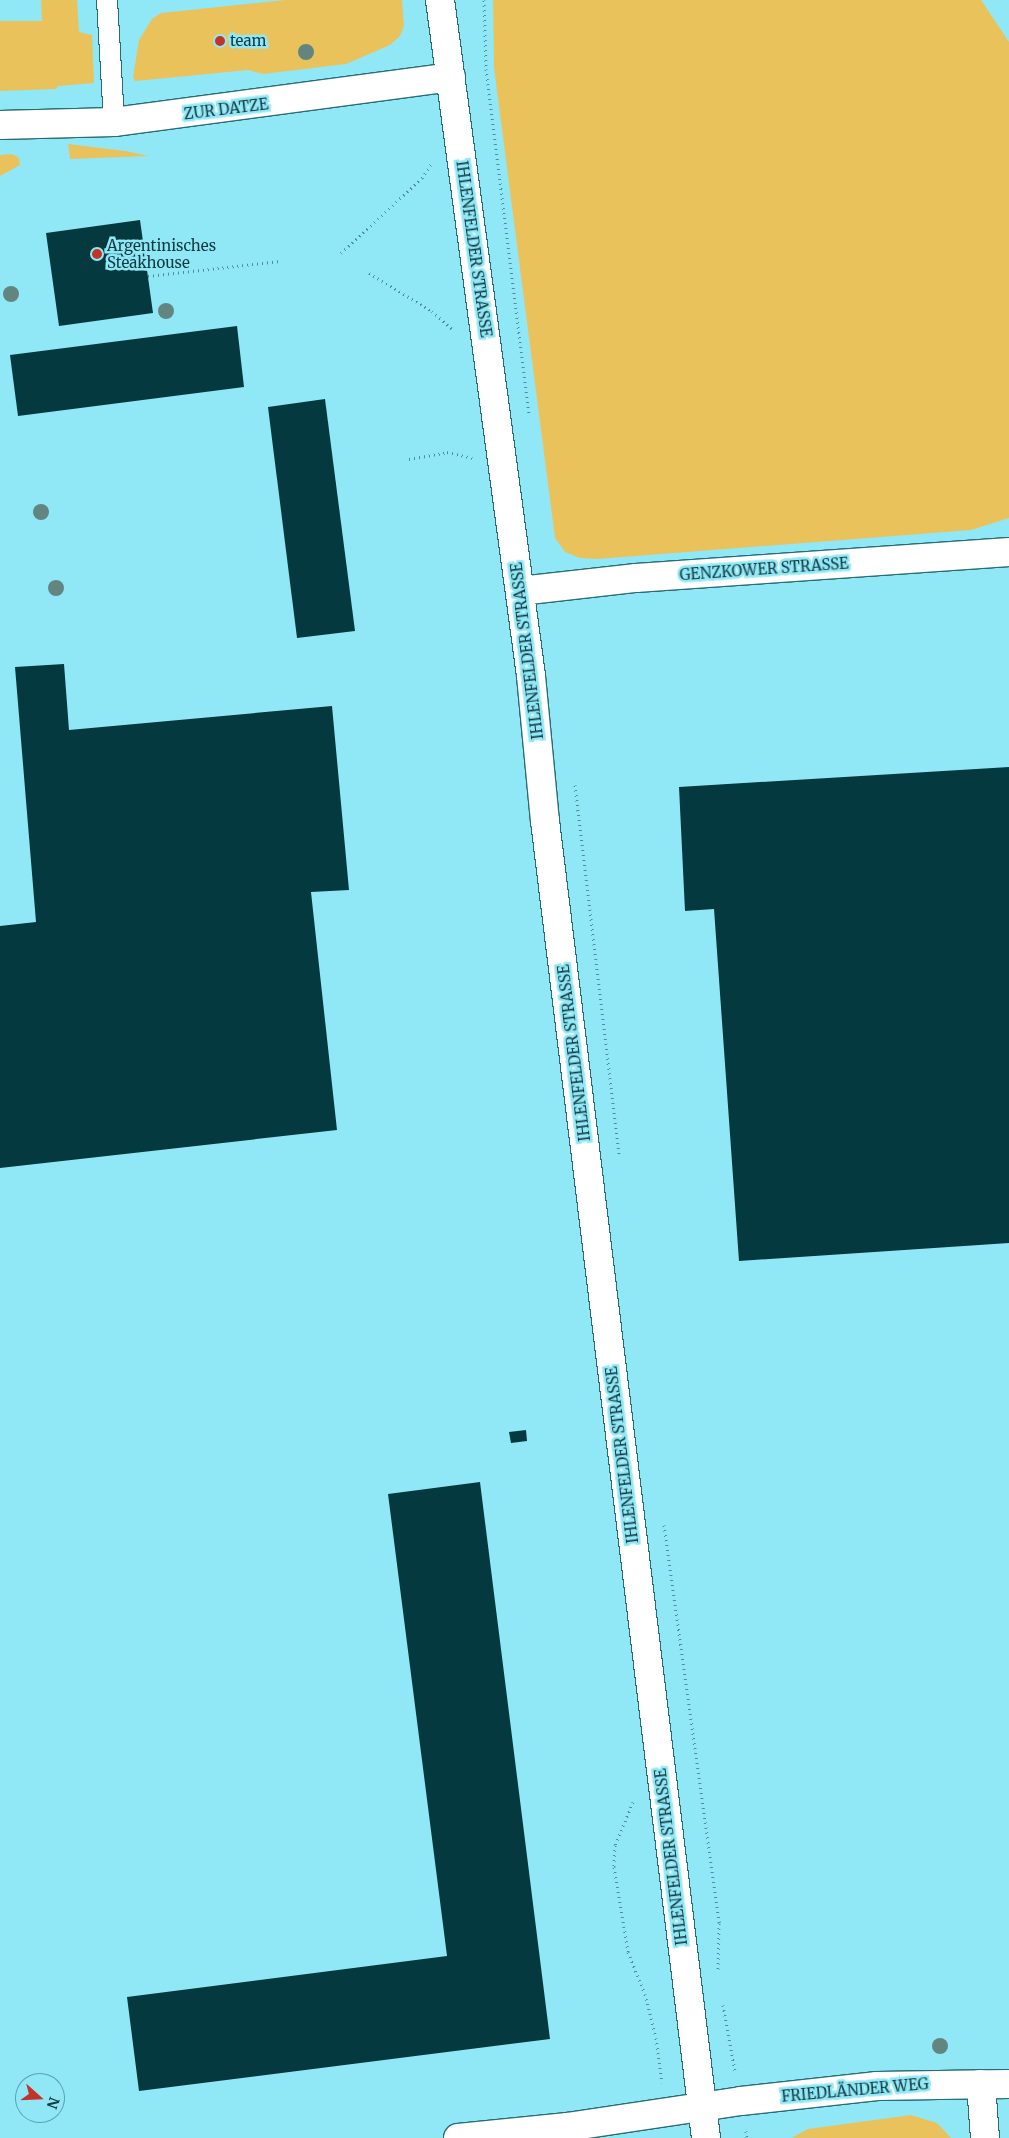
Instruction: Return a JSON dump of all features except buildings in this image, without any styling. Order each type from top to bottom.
[{"type":"main road","name":"IHLENFELDER STRASSE","points":[[440,0],[520,591],[706,2138]]},
{"type":"main road","name":"ZUR DATZE","points":[[0,125],[114,122],[260,105],[451,77]]},
{"type":"main road","name":"GENZKOWER STRASSE","points":[[520,591],[636,578],[1009,552]]},
{"type":"main road","points":[[981,2084],[985,2138]]},
{"type":"main road","name":"FRIEDLÄNDER WEG","points":[[702,2107],[877,2086],[1009,2084]]},
{"type":"main road","points":[[458,2138],[567,2127],[702,2107]]},
{"type":"lane","points":[[108,0],[114,122]]},
{"type":"path","points":[[484,0],[486,69],[530,425]]},
{"type":"path","points":[[341,253],[422,178],[432,163]]},
{"type":"path","points":[[148,276],[280,261]]},
{"type":"path","points":[[369,272],[432,311],[455,332]]},
{"type":"path","points":[[409,459],[447,452],[472,458]]},
{"type":"path","points":[[574,781],[620,1165]]},
{"type":"path","points":[[664,1521],[718,1923],[718,1975]]},
{"type":"path","points":[[722,2002],[741,2101]]},
{"type":"shaded area","points":[[41,0],[77,0],[79,32],[92,35],[94,83],[58,86],[56,89],[0,91],[0,21],[42,21]]},
{"type":"shaded area","name":"team","points":[[285,0],[402,0],[404,26],[400,36],[390,45],[346,64],[263,74],[248,70],[135,81],[133,77],[139,40],[152,19],[161,13]]},
{"type":"shaded area","points":[[493,0],[981,0],[1009,42],[1009,518],[971,530],[597,559],[580,558],[565,552],[555,538],[494,68]]},
{"type":"shaded area","points":[[68,144],[125,151],[149,156],[70,159]]},
{"type":"shaded area","points":[[12,154],[19,158],[20,165],[0,176],[0,155]]},
{"type":"shaded area","points":[[911,2115],[937,2123],[951,2138],[791,2138],[808,2129]]},
{"type":"place","name":"team","points":[[220,41]]},
{"type":"place","name":"Argentinisches Steakhouse","points":[[97,254]]}]
